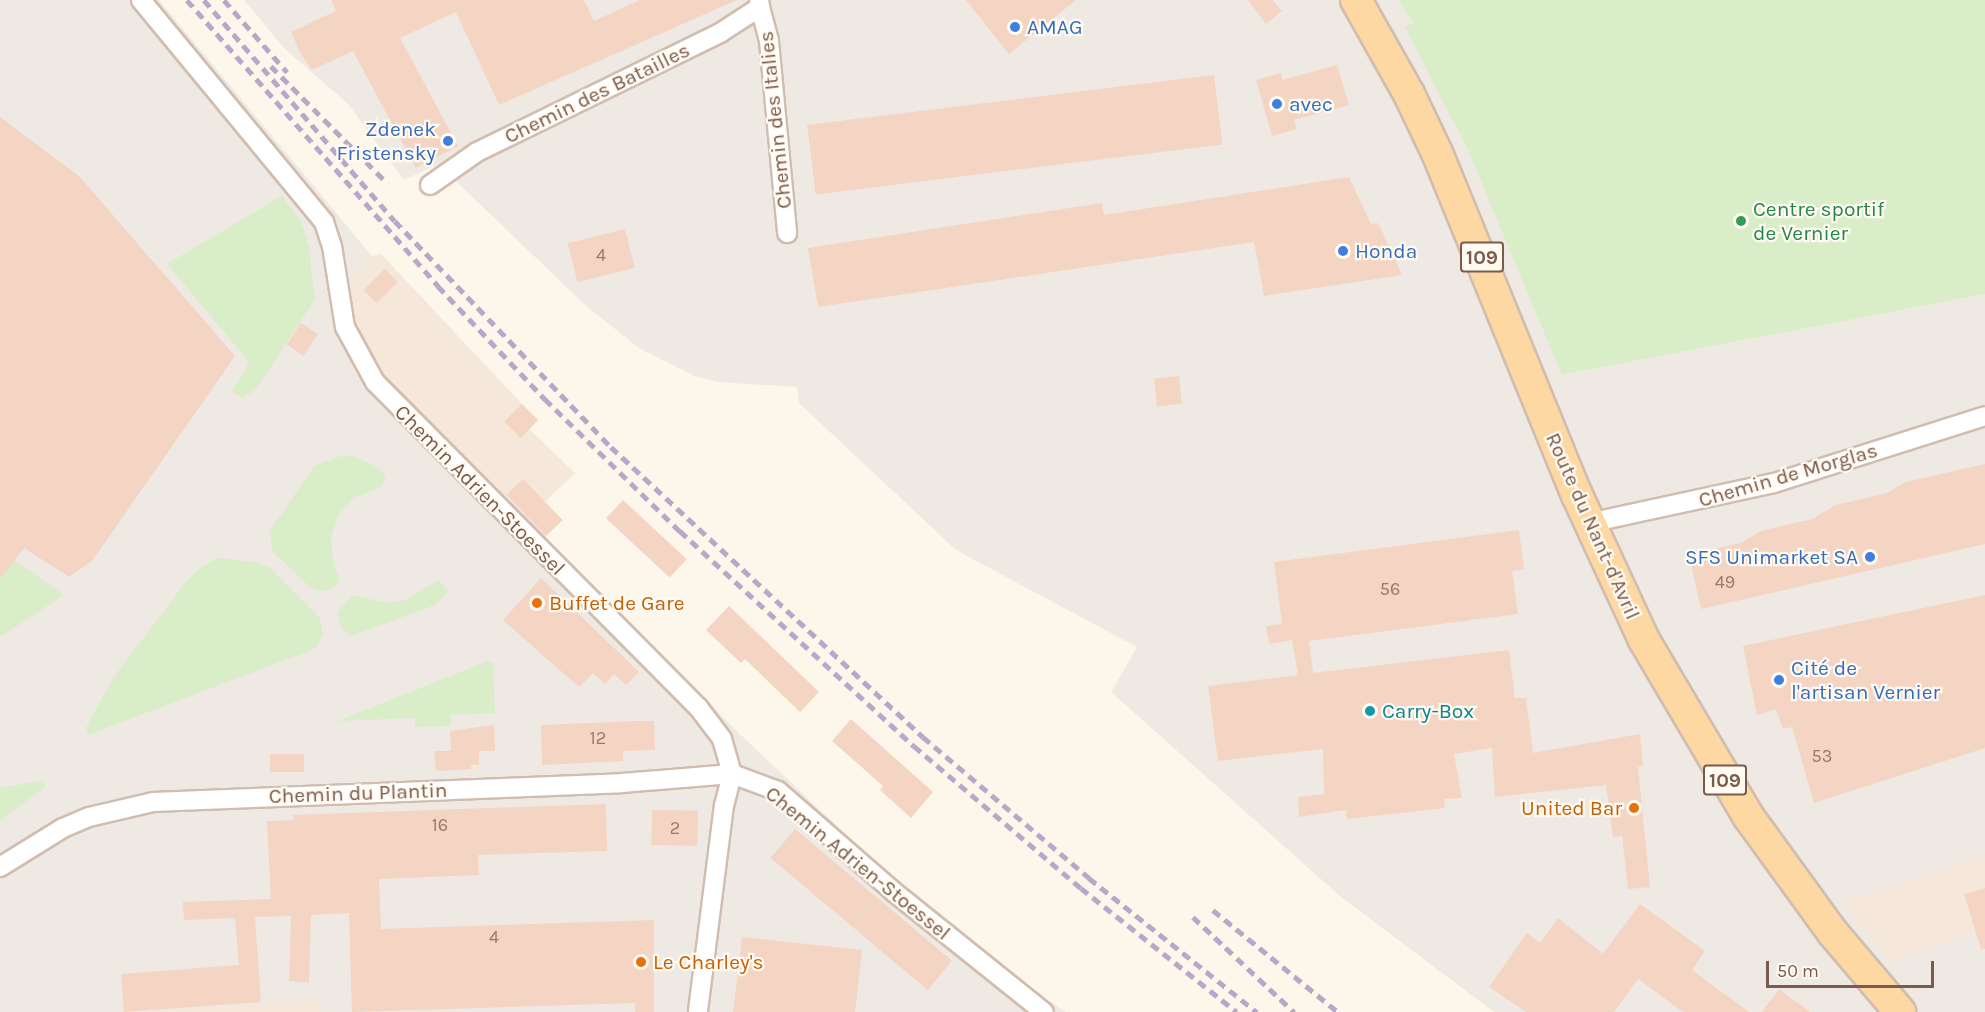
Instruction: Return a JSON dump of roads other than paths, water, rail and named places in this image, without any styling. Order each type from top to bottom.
[{"type":"main road","name":"Route du Nant-d'Avril","points":[[1356,0],[1438,154],[1589,523],[1644,640],[1748,816],[1833,933],[1900,1012]]},
{"type":"street","name":"Chemin Adrien-Stoessel","points":[[141,0],[320,216],[329,233],[345,327],[375,382],[698,707],[722,739],[732,774],[778,791],[894,892],[1044,1012]]},
{"type":"street","name":"Chemin des Batailles","points":[[430,185],[477,152],[720,33],[760,3]]},
{"type":"street","name":"Chemin des Italies","points":[[760,3],[769,40],[787,233]]},
{"type":"street","name":"Chemin de Morglas","points":[[1589,523],[1774,483],[1985,416]]},
{"type":"street","name":"Chemin du Plantin","points":[[0,867],[63,828],[89,817],[153,802],[622,783],[732,774]]},
{"type":"street","points":[[698,1012],[724,805],[732,774]]},
{"type":"railway","points":[[187,0],[438,286],[545,399],[680,531],[914,746],[1081,888],[1237,1012]]},
{"type":"railway","points":[[204,0],[395,221],[611,447],[923,737],[1089,878],[1257,1012]]},
{"type":"railway","points":[[224,0],[287,72]]},
{"type":"railway","points":[[271,66],[387,183]]},
{"type":"railway","points":[[1213,910],[1338,1012]]},
{"type":"railway","points":[[1193,917],[1294,1012]]},
{"type":"place","name":"AMAG","points":[[1015,27]]},
{"type":"place","name":"avec","points":[[1277,104]]},
{"type":"place","name":"Zdenek Fristensky","points":[[448,141]]},
{"type":"place","name":"Centre sportif de Vernier","points":[[1741,221]]},
{"type":"place","name":"Honda","points":[[1343,251]]},
{"type":"place","name":"SFS Unimarket SA","points":[[1870,557]]},
{"type":"place","name":"Buffet de Gare","points":[[537,603]]},
{"type":"place","name":"Cité de l'artisan Vernier","points":[[1779,680]]},
{"type":"place","name":"Carry-Box","points":[[1370,711]]},
{"type":"place","name":"United Bar","points":[[1634,808]]},
{"type":"place","name":"Le Charley's","points":[[641,962]]}]
